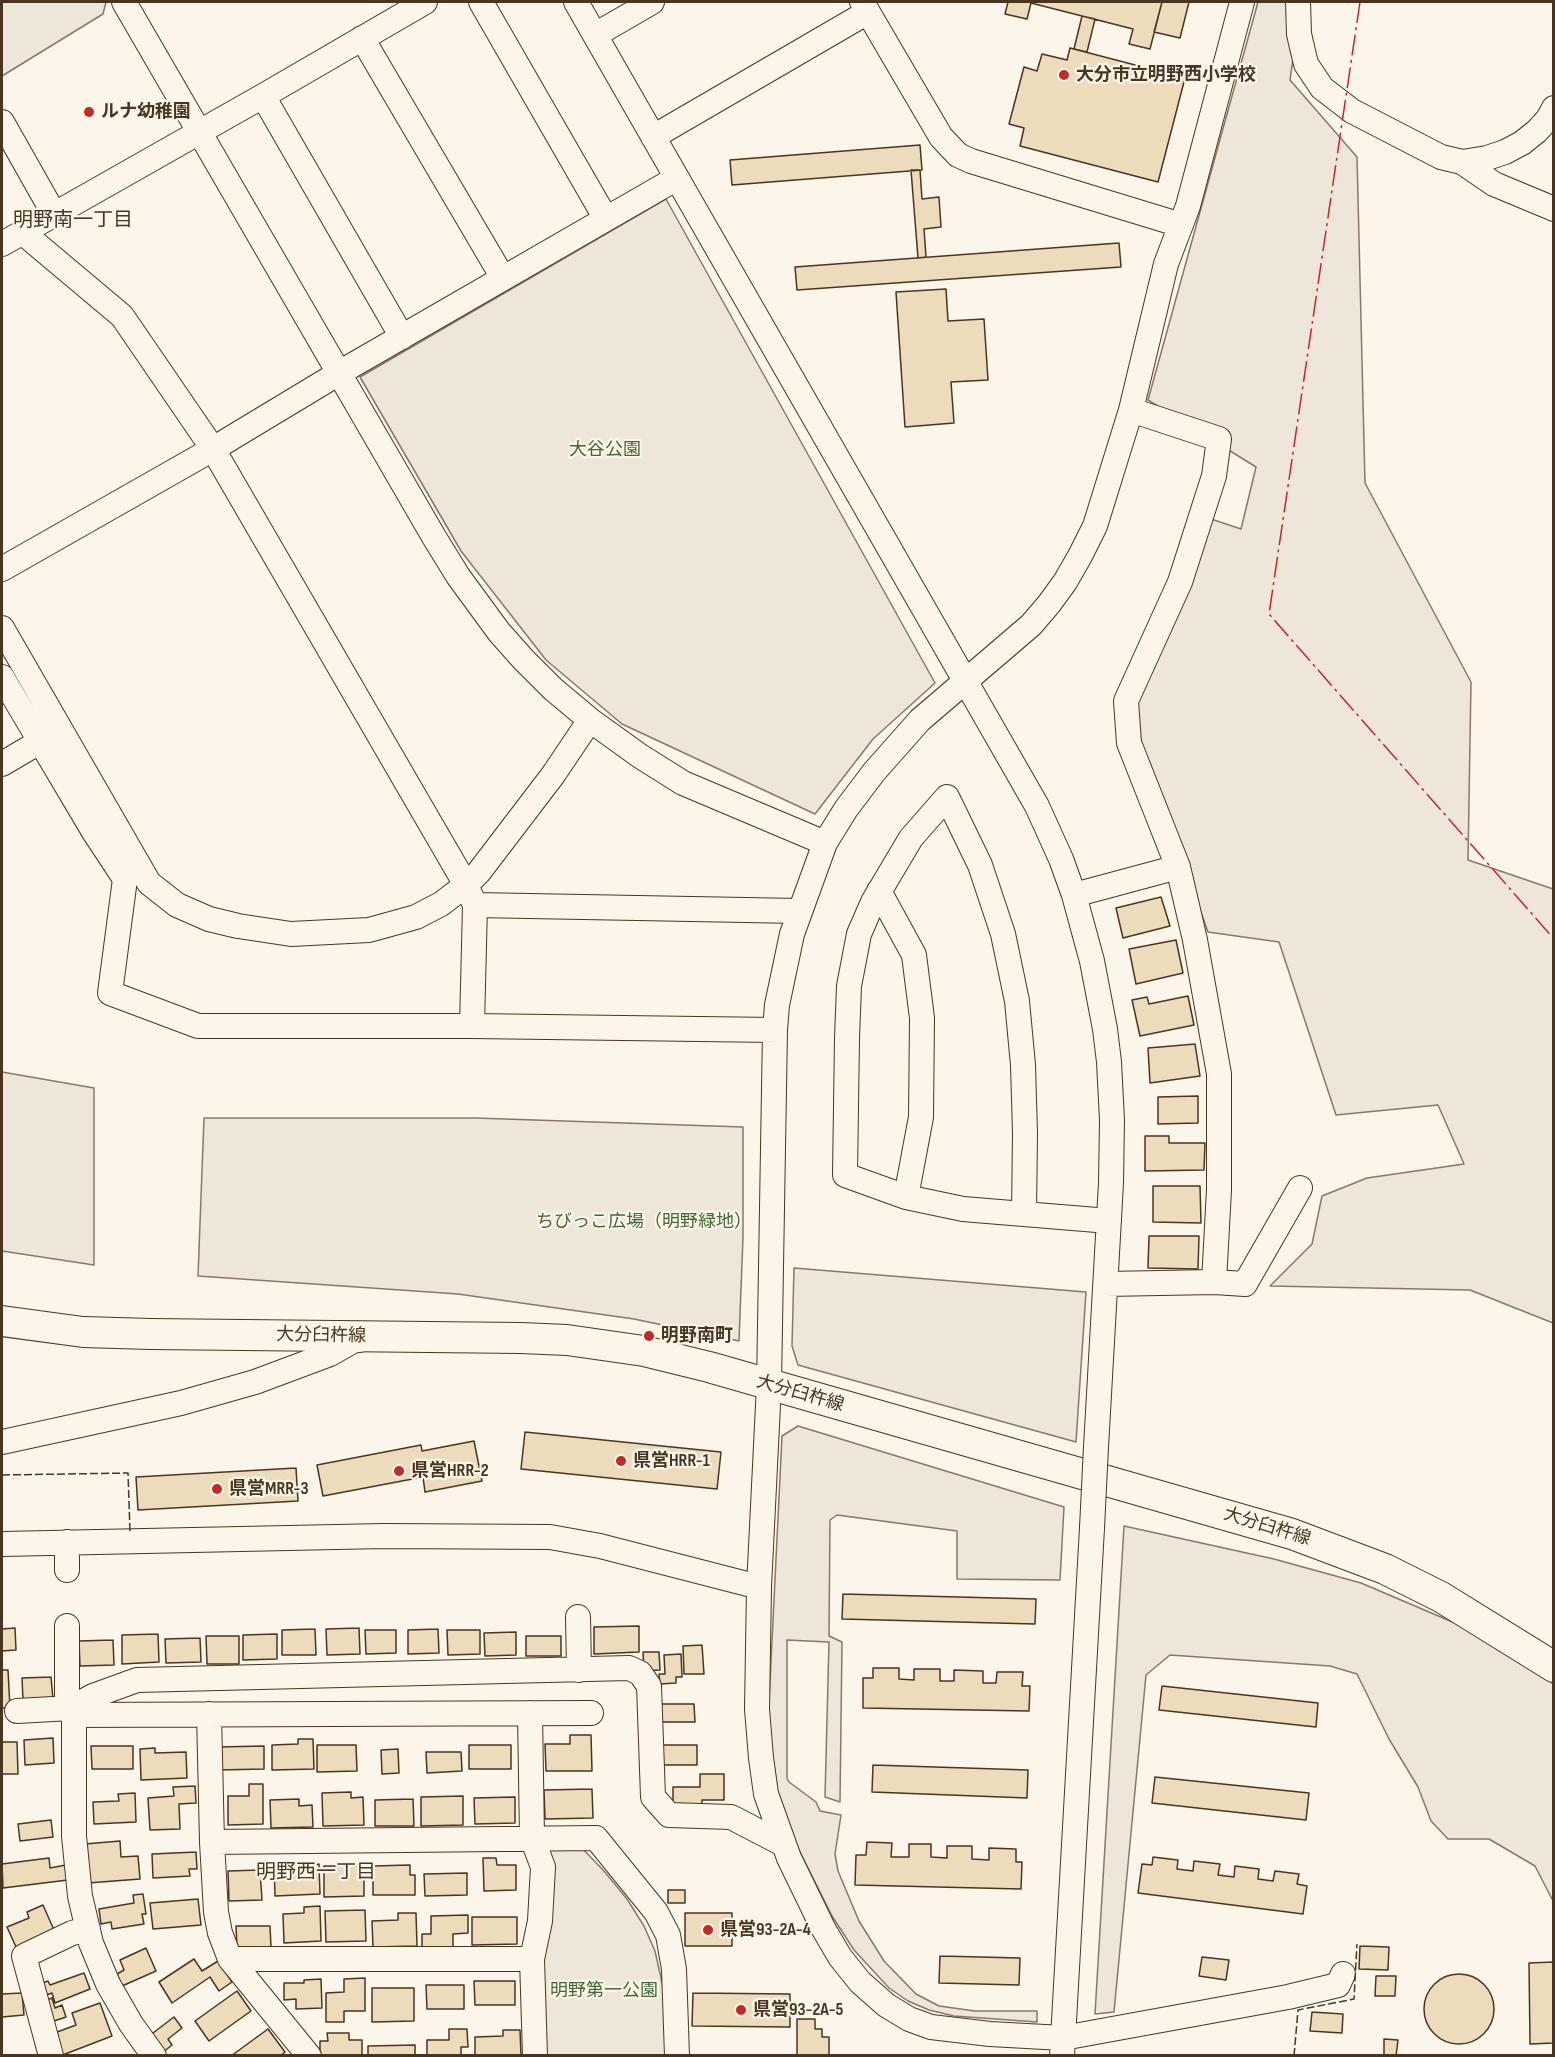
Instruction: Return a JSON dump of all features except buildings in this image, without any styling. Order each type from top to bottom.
[{"type":"main road","name":"大分臼杵線","points":[[8,1324],[83,1332],[151,1334],[567,1340],[677,1358],[1152,1492],[1330,1547],[1385,1569],[1441,1598],[1554,1666]]},
{"type":"street","points":[[124,2],[434,537],[476,602],[523,659],[553,689],[590,720],[683,783],[825,843]]},
{"type":"street","points":[[425,2],[12,238],[122,316],[213,449],[471,895]]},
{"type":"street","points":[[481,2],[606,219]]},
{"type":"street","points":[[576,2],[1037,806],[1061,859],[1074,895],[1092,961],[1108,1054],[1112,1120],[1106,1284],[1062,2047]]},
{"type":"street","points":[[595,35],[652,2]]},
{"type":"street","points":[[1242,2],[1188,206],[1166,264],[1131,410],[1095,526],[1065,582],[1050,604],[1031,625],[920,720],[894,747],[853,800],[825,843],[792,934],[781,981],[776,1030],[769,1385],[756,1672],[761,1758],[766,1794],[783,1844],[818,1918],[840,1957],[860,1982],[886,2005],[909,2019],[931,2027],[990,2034],[1062,2047],[1338,1985],[1342,1974]]},
{"type":"street","points":[[1298,2],[1299,34],[1306,64],[1322,88],[1352,111],[1441,157],[1462,162],[1494,184],[1554,209]]},
{"type":"street","points":[[653,137],[865,7],[941,137],[958,155],[971,161],[1181,225]]},
{"type":"street","points":[[362,38],[504,278]]},
{"type":"street","points":[[263,96],[402,337]]},
{"type":"street","points":[[1462,162],[1487,158],[1522,143],[1548,119],[1554,108]]},
{"type":"street","points":[[2,122],[54,214]]},
{"type":"street","points":[[2,569],[213,449],[339,373],[677,178]]},
{"type":"street","points":[[1131,410],[1219,439],[1214,476],[1180,582],[1126,701],[1129,743],[1178,867],[1195,940],[1219,1074],[1219,1190],[1214,1282]]},
{"type":"street","points":[[2,628],[133,874],[110,993],[198,1026],[472,1026],[776,1030]]},
{"type":"street","points":[[2,677],[94,832],[133,874],[177,905],[209,919],[291,934],[369,930],[407,919],[441,904],[471,895],[799,911]]},
{"type":"street","points":[[472,1026],[471,895],[479,872],[553,775],[590,720]]},
{"type":"street","points":[[2,764],[41,741]]},
{"type":"street","points":[[1024,1214],[1023,1065],[1017,1001],[1003,934],[980,865],[947,797],[911,838],[879,891],[859,934],[849,986],[845,1175],[906,1197],[963,1209],[1108,1221]]},
{"type":"street","points":[[1074,895],[1178,867]]},
{"type":"street","points":[[879,891],[914,956],[922,1018],[921,1117],[906,1197]]},
{"type":"street","points":[[1106,1284],[1214,1282],[1245,1284],[1300,1188]]},
{"type":"street","points":[[2,1442],[181,1403],[255,1382],[330,1354],[353,1341],[376,1337]]},
{"type":"street","points":[[2,1544],[384,1536],[550,1537],[600,1546],[759,1587]]},
{"type":"street","points":[[67,1542],[67,1570]]},
{"type":"street","points":[[578,1617],[579,1670]]},
{"type":"street","points":[[67,1626],[68,1700],[72,1711],[74,1836],[80,1896],[91,1943],[108,1984],[131,2024],[154,2055]]},
{"type":"street","points":[[72,1711],[103,1691],[137,1680],[629,1668],[640,1673],[649,1686],[653,1797],[669,1815],[731,1817],[783,1844]]},
{"type":"street","points":[[17,1711],[209,1714],[591,1713]]},
{"type":"street","points":[[530,1713],[532,1838],[543,1867],[540,1921],[532,1959],[535,2055]]},
{"type":"street","points":[[209,1714],[212,1842],[219,1933],[230,1959],[309,2055]]},
{"type":"street","points":[[212,1842],[596,1838],[656,1912],[668,1935],[674,1966],[677,2055]]},
{"type":"street","points":[[51,2055],[24,1956],[72,1933],[88,1929]]},
{"type":"street","points":[[230,1959],[532,1959]]},
{"type":"green space","points":[[2,2],[106,2],[103,14],[2,76]]},
{"type":"green space","points":[[1258,2],[1301,2],[1290,80],[1357,157],[1365,483],[1471,682],[1468,860],[1553,889],[1553,1323],[1470,1290],[1270,1286],[1312,1244],[1322,1196],[1367,1178],[1464,1164],[1438,1105],[1336,1115],[1279,942],[1208,932],[1149,768],[1131,704],[1205,517],[1241,529],[1256,467],[1148,400]]},
{"type":"green space","name":"大谷公園","points":[[666,199],[935,683],[873,739],[815,814],[622,724],[546,660],[461,551],[360,377]]},
{"type":"green space","points":[[2,1072],[94,1088],[94,1265],[2,1251]]},
{"type":"green space","name":"ちびっこ広場（明野緑地）","points":[[204,1118],[475,1118],[743,1127],[743,1237],[739,1341],[634,1319],[458,1294],[198,1276]]},
{"type":"green space","points":[[794,1268],[1086,1292],[1076,1442],[798,1365],[792,1346]]},
{"type":"green space","points":[[798,1426],[1064,1507],[1060,1580],[957,1579],[957,1531],[837,1515],[830,1520],[829,1636],[842,1642],[840,1802],[825,1797],[829,1642],[787,1640],[787,1778],[789,1782],[816,1802],[820,1811],[841,1815],[835,1854],[838,1871],[859,1921],[884,1961],[916,1994],[939,2006],[975,2011],[1037,2011],[1037,2022],[954,2016],[929,2010],[908,2001],[889,1988],[854,1950],[832,1916],[790,1832],[778,1793],[768,1723],[782,1436]]},
{"type":"green space","points":[[1124,1526],[1274,1559],[1361,1583],[1476,1632],[1553,1684],[1553,1901],[1535,1866],[1489,1839],[1448,1839],[1431,1821],[1418,1787],[1389,1739],[1357,1674],[1330,1666],[1170,1655],[1146,1675],[1114,2012],[1095,2014]]},
{"type":"green space","name":"明野第一公園","points":[[579,1845],[627,1899],[644,1926],[655,1951],[665,1996],[666,2055],[545,2056],[543,1867],[549,1848]]},
{"type":"fence","points":[[2,1475],[128,1473],[130,1532]]},
{"type":"fence","points":[[1294,2056],[1298,2010],[1354,1999],[1357,1944]]},
{"type":"power","points":[[1360,2],[1269,614],[1554,939]]},
{"type":"place","name":"大分市立明野西小学校","points":[[1064,75]]},
{"type":"place","name":"ルナ幼稚園","points":[[89,112]]},
{"type":"place","name":"明野南町","points":[[649,1336]]},
{"type":"place","name":"県営HRR-1","points":[[621,1461]]},
{"type":"place","name":"県営HRR-2","points":[[399,1471]]},
{"type":"place","name":"県営MRR-3","points":[[217,1489]]},
{"type":"place","name":"県営93-2A-4","points":[[708,1930]]},
{"type":"place","name":"県営93-2A-5","points":[[741,2010]]},
{"type":"district","name":"明野南一丁目","points":[[73,221]]},
{"type":"district","name":"明野西一丁目","points":[[316,1873]]}]
